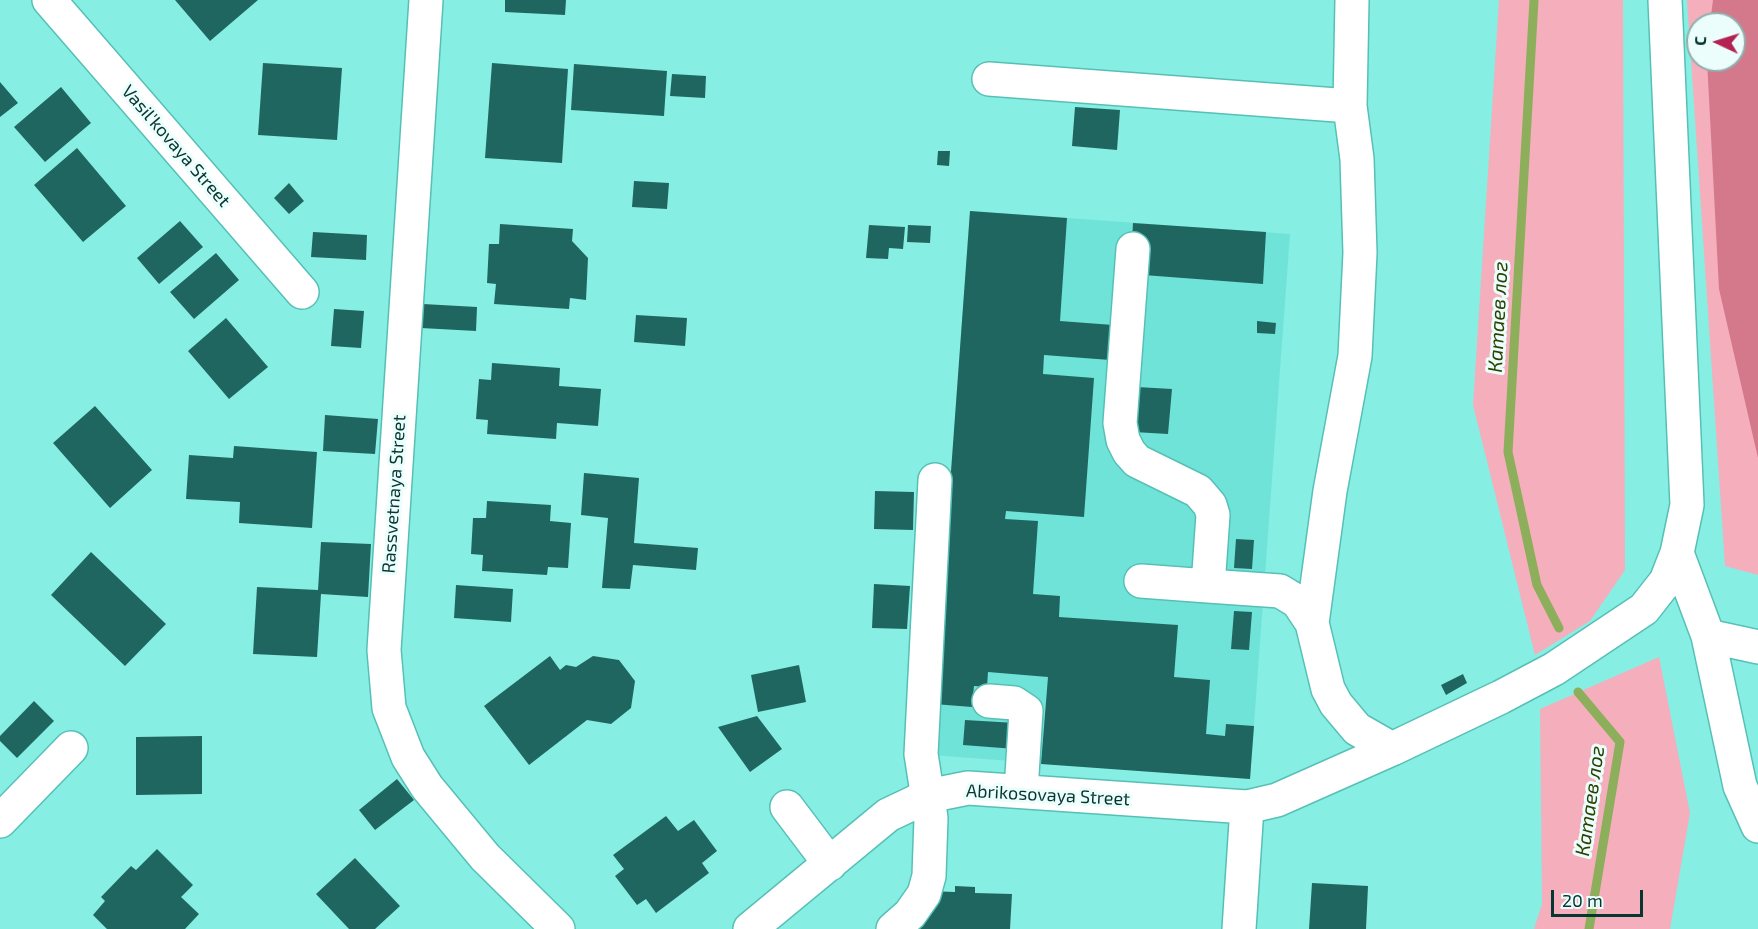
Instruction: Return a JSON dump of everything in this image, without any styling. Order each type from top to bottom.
[{"type":"street","name":"Vasil'kovaya Street","points":[[49,0],[303,291]]},
{"type":"street","name":"Rassvetnaya Street","points":[[426,0],[384,650],[389,708],[408,757],[441,805],[485,857],[558,929]]},
{"type":"street","points":[[1312,623],[1330,490],[1355,356],[1360,253],[1357,159],[1350,106],[1352,0]]},
{"type":"street","name":"Abrikosovaya Street","points":[[750,929],[888,816],[928,796],[969,788],[1247,807],[1277,800],[1392,749],[1554,669],[1644,609],[1666,581],[1677,553],[1687,505],[1665,0]]},
{"type":"street","points":[[989,79],[1350,106]]},
{"type":"street","points":[[1133,249],[1120,423],[1123,440],[1137,461],[1198,491],[1210,505],[1213,515],[1208,586]]},
{"type":"street","points":[[893,929],[910,914],[924,894],[929,876],[931,818],[921,754],[935,480]]},
{"type":"street","points":[[1677,553],[1708,636],[1746,751],[1740,786],[1758,826]]},
{"type":"street","points":[[1141,581],[1280,591],[1298,602],[1312,623],[1328,689],[1335,704],[1357,729],[1392,749]]},
{"type":"street","points":[[1708,636],[1758,647]]},
{"type":"street","points":[[989,701],[1014,703],[1026,711],[1021,791]]},
{"type":"street","points":[[0,821],[71,748]]},
{"type":"street","points":[[787,807],[830,864]]},
{"type":"street","points":[[1239,929],[1247,807]]},
{"type":"shaded area","points":[[1499,0],[1623,0],[1625,570],[1590,621],[1535,655],[1473,405]]},
{"type":"shaded area","points":[[1687,0],[1758,0],[1758,575],[1725,566],[1692,72],[1746,72],[1746,12],[1688,12]]},
{"type":"shaded area","points":[[1713,0],[1758,0],[1758,458],[1719,289],[1708,72],[1746,72],[1746,12],[1712,12]]},
{"type":"shaded area","points":[[970,211],[1290,234],[1250,779],[931,755]]},
{"type":"shaded area","points":[[1659,657],[1690,813],[1670,929],[1534,929],[1542,904],[1540,709]]},
{"type":"building","points":[[175,0],[258,0],[210,41]]},
{"type":"building","points":[[505,0],[566,0],[565,15],[505,12]]},
{"type":"building","points":[[263,63],[342,68],[337,140],[258,135]]},
{"type":"building","points":[[492,63],[568,69],[562,163],[485,158]]},
{"type":"building","points":[[574,64],[667,71],[664,116],[571,110]]},
{"type":"building","points":[[672,74],[706,76],[705,98],[670,96]]},
{"type":"building","points":[[0,82],[18,103],[0,117]]},
{"type":"building","points":[[61,87],[91,123],[45,162],[14,127]]},
{"type":"building","points":[[1075,107],[1120,110],[1117,150],[1072,146]]},
{"type":"building","points":[[77,148],[126,206],[83,242],[34,185]]},
{"type":"building","points":[[938,151],[950,151],[949,166],[937,165]]},
{"type":"building","points":[[634,181],[669,183],[667,209],[632,207]]},
{"type":"building","points":[[289,183],[304,201],[289,214],[274,198]]},
{"type":"building","points":[[970,211],[1067,218],[1060,321],[1113,325],[1110,360],[1044,355],[1043,374],[1094,378],[1084,517],[1006,511],[1005,519],[1038,521],[1033,594],[1060,596],[1059,617],[1178,625],[1174,677],[1210,680],[1206,734],[1225,736],[1226,724],[1254,726],[1250,779],[1041,764],[1048,677],[988,672],[987,687],[974,686],[972,707],[934,704]]},
{"type":"building","points":[[180,221],[203,247],[159,284],[137,258]]},
{"type":"building","points":[[1133,223],[1266,232],[1263,284],[1130,274]]},
{"type":"building","points":[[500,224],[573,229],[572,241],[588,258],[586,300],[570,298],[569,309],[494,304],[496,284],[487,283],[489,244],[499,244]]},
{"type":"building","points":[[869,225],[905,227],[903,249],[889,248],[888,259],[866,258]]},
{"type":"building","points":[[908,225],[931,226],[930,243],[907,242]]},
{"type":"building","points":[[313,232],[367,235],[366,260],[311,257]]},
{"type":"building","points":[[216,253],[239,280],[194,319],[170,292]]},
{"type":"building","points":[[423,304],[477,307],[476,331],[421,328]]},
{"type":"building","points":[[334,309],[364,311],[361,348],[331,346]]},
{"type":"building","points":[[636,315],[687,318],[685,346],[634,342]]},
{"type":"building","points":[[226,318],[268,367],[229,399],[188,351]]},
{"type":"building","points":[[1257,321],[1276,323],[1275,334],[1257,333]]},
{"type":"building","points":[[492,363],[560,368],[559,386],[601,389],[598,426],[557,423],[556,439],[487,434],[488,420],[476,419],[479,379],[491,380]]},
{"type":"building","points":[[1137,387],[1172,389],[1168,434],[1134,432]]},
{"type":"building","points":[[95,406],[152,470],[110,508],[53,443]]},
{"type":"building","points":[[325,415],[378,419],[375,454],[323,451]]},
{"type":"building","points":[[234,446],[317,452],[312,528],[239,523],[240,502],[186,499],[189,455],[233,458]]},
{"type":"building","points":[[584,473],[639,478],[634,543],[698,548],[696,570],[633,565],[630,589],[602,588],[608,518],[581,515]]},
{"type":"building","points":[[875,491],[914,492],[913,530],[874,529]]},
{"type":"building","points":[[487,501],[551,505],[550,521],[571,523],[568,568],[548,567],[547,575],[482,571],[483,555],[471,554],[473,518],[486,518]]},
{"type":"building","points":[[1236,539],[1254,540],[1252,569],[1234,568]]},
{"type":"building","points":[[321,542],[371,544],[368,597],[321,594],[317,657],[253,654],[257,587],[318,590]]},
{"type":"building","points":[[91,552],[166,624],[125,666],[51,595]]},
{"type":"building","points":[[874,584],[910,586],[907,629],[872,628]]},
{"type":"building","points":[[456,585],[513,589],[511,622],[454,618]]},
{"type":"building","points":[[1234,611],[1252,612],[1249,650],[1231,649]]},
{"type":"building","points":[[550,656],[560,670],[566,665],[576,667],[593,656],[619,660],[635,681],[631,708],[611,724],[587,720],[529,765],[484,706]]},
{"type":"building","points":[[799,665],[806,702],[758,712],[751,675]]},
{"type":"building","points":[[1463,674],[1467,683],[1446,695],[1441,685]]},
{"type":"building","points":[[34,701],[54,721],[17,758],[0,741],[0,736]]},
{"type":"building","points":[[757,716],[782,749],[750,772],[718,727]]},
{"type":"building","points":[[965,720],[1016,723],[1015,749],[963,745]]},
{"type":"building","points":[[202,736],[202,794],[136,795],[136,737]]},
{"type":"building","points":[[397,779],[414,800],[375,830],[359,810]]},
{"type":"building","points":[[666,816],[678,831],[694,820],[717,851],[702,863],[709,873],[656,913],[646,899],[637,905],[615,876],[624,869],[613,855]]},
{"type":"building","points":[[157,849],[193,885],[181,897],[199,914],[185,929],[107,929],[93,915],[105,901],[101,897],[131,866],[136,870]]},
{"type":"building","points":[[355,858],[400,906],[375,929],[349,929],[316,894]]},
{"type":"building","points":[[1312,883],[1368,886],[1366,929],[1309,929]]},
{"type":"building","points":[[955,886],[975,887],[975,893],[1012,894],[1010,929],[912,929],[928,891],[955,892]]},
{"type":"waterway","name":"Катаев лог","points":[[1534,0],[1508,452],[1537,585],[1559,628]]},
{"type":"waterway","name":"Катаев лог","points":[[1578,692],[1620,742],[1589,929]]}]
